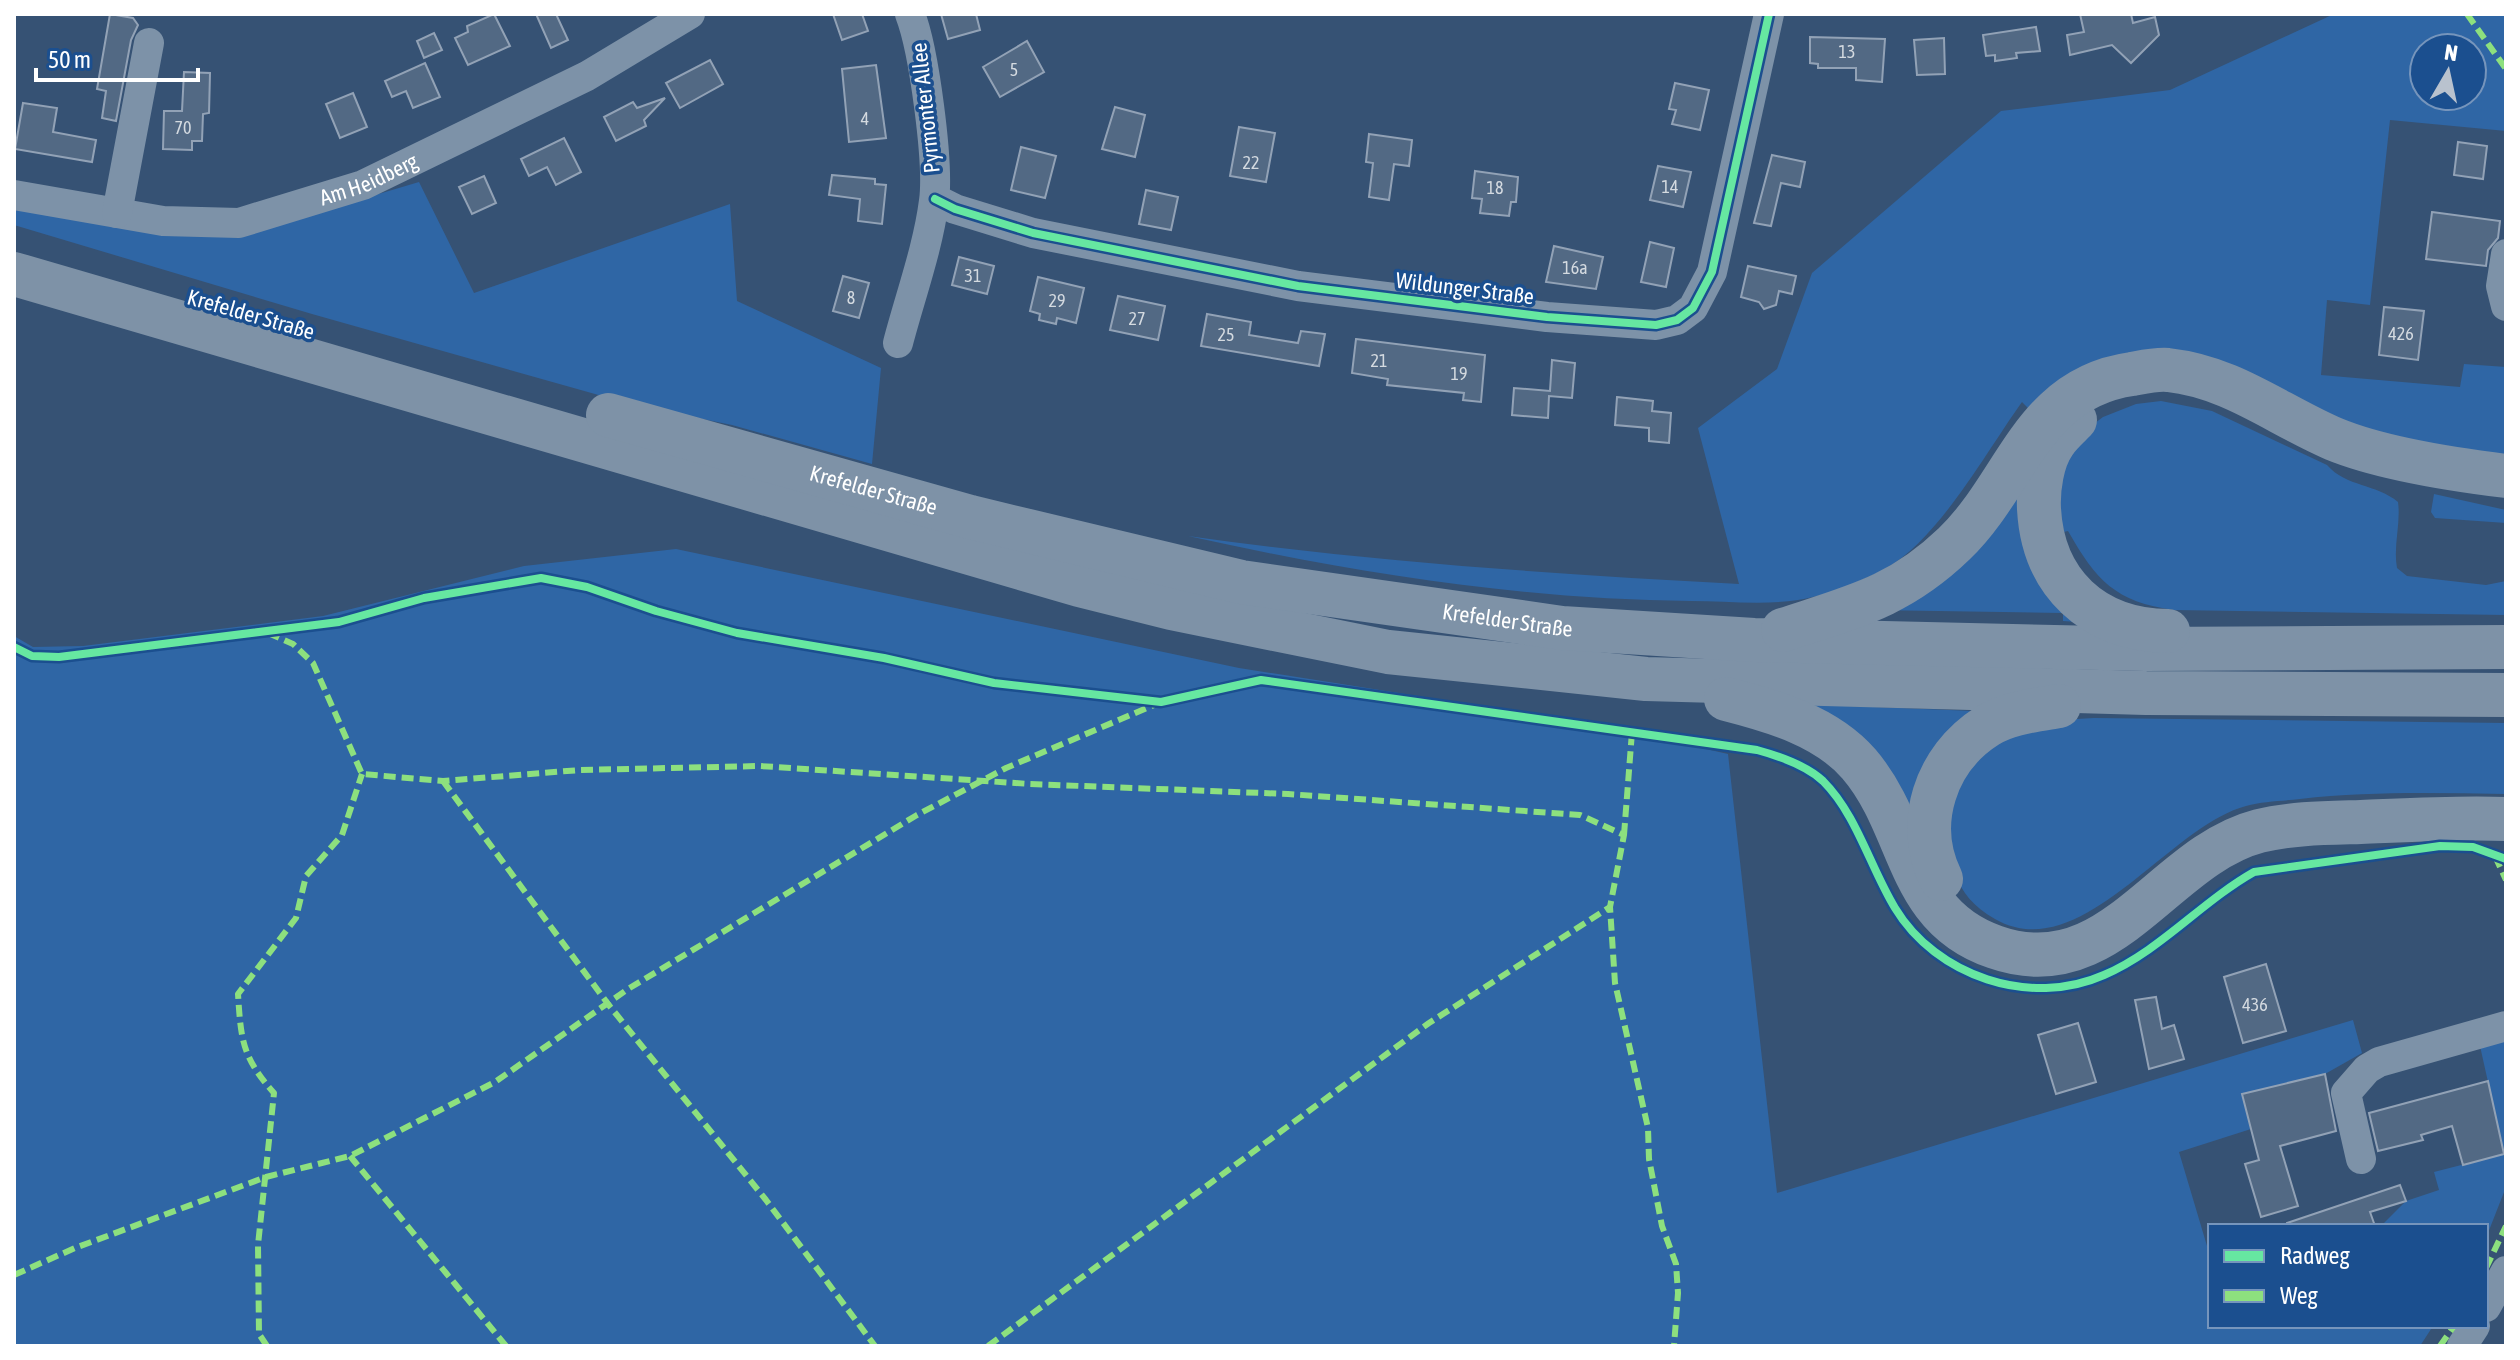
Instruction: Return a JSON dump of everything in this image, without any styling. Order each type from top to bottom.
[{"type":"highway","name":"Krefelder Straße","points":[[14,243],[169,291],[970,517],[1241,582],[1562,628],[1754,640],[2145,649],[2506,647]]},
{"type":"highway","name":"Krefelder Straße","points":[[14,274],[443,396],[977,557],[1171,608],[1388,652],[1646,679]]},
{"type":"highway","points":[[1754,640],[1885,596],[1917,576],[1955,543],[1991,501],[2019,452],[2048,415],[2086,388],[2117,376],[2163,370],[2209,376],[2337,440],[2453,469],[2506,476]]},
{"type":"highway","points":[[2273,647],[2229,632],[2157,631],[2113,619],[2079,600],[2060,580],[2048,560],[2040,534],[2038,491],[2053,444],[2082,412],[2119,395],[2163,389],[2208,399],[2327,453],[2506,498]]},
{"type":"highway","points":[[1646,679],[2146,693],[2506,695]]},
{"type":"highway","points":[[1646,679],[1779,714],[1838,745],[1878,789],[1915,872],[1939,913],[1965,934],[1997,948],[2029,955],[2069,951],[2098,940],[2134,916],[2206,856],[2235,839],[2260,831],[2315,824],[2506,819]]},
{"type":"highway","points":[[2146,693],[2029,711],[1988,725],[1965,743],[1936,786],[1929,810],[1927,836],[1934,864],[1956,903],[2001,931],[2029,939],[2062,935],[2121,908],[2194,842],[2255,814],[2434,801],[2506,802]]},
{"type":"street","name":"Am Heidberg","points":[[14,195],[163,221],[239,223],[363,185],[587,76],[690,14]]},
{"type":"street","name":"Pyrmonter Allee","points":[[898,343],[935,199],[929,116],[918,34],[910,14]]},
{"type":"street","name":"Wildunger Straße","points":[[935,199],[955,209],[1033,233],[1298,286],[1560,318],[1656,325],[1677,320],[1693,308],[1712,272],[1769,14]]},
{"type":"street","points":[[117,213],[149,43]]},
{"type":"street","points":[[2506,254],[2501,286],[2506,306]]},
{"type":"street","points":[[2361,1159],[2346,1093],[2367,1069],[2379,1062],[2506,1026]]},
{"type":"street","points":[[2488,1303],[2506,1271]]},
{"type":"street","points":[[2462,1346],[2474,1328]]},
{"type":"shaded area","points":[[2334,14],[2506,14],[2506,131],[2390,120],[2370,305],[2327,300],[2321,375],[2460,387],[2464,364],[2506,367],[2506,470],[2420,454],[2215,366],[2032,412],[2022,402],[1943,516],[1905,555],[1885,569],[1852,584],[1802,599],[1754,603],[1627,599],[1501,589],[1375,572],[1188,536],[1463,566],[1739,584],[1698,428],[1777,369],[1812,273],[2001,111],[2170,90]]},
{"type":"shaded area","points":[[419,182],[474,293],[730,204],[737,301],[881,368],[872,464],[732,425],[634,405],[14,225],[14,203],[164,228],[355,201]]},
{"type":"shaded area","points":[[2161,401],[2212,411],[2327,465],[2343,478],[2390,496],[2398,502],[2397,568],[2407,576],[2486,585],[2506,581],[2506,615],[2174,610],[2136,601],[2109,586],[2088,563],[2068,531],[2059,533],[2061,466],[2091,426],[2103,417],[2136,404]]},
{"type":"shaded area","points":[[2030,448],[2090,623],[2063,621],[2063,613],[1873,610]]},
{"type":"shaded area","points":[[2434,494],[2506,510],[2506,523],[2435,518],[2431,512]]},
{"type":"shaded area","points":[[676,549],[1239,668],[1596,724],[1728,754],[1777,1193],[2353,1020],[2362,1053],[2325,1074],[2242,1094],[2251,1129],[2179,1152],[2208,1249],[2208,1328],[2432,1328],[2420,1346],[14,1346],[14,636],[33,647],[83,646],[323,616],[524,566]]},
{"type":"shaded area","points":[[1798,704],[1974,711],[1918,847]]},
{"type":"shaded area","points":[[2094,718],[2506,723],[2506,794],[2326,796],[2253,804],[2216,819],[2123,889],[2091,910],[2059,925],[2027,929],[1995,919],[1977,906],[1957,878],[1950,845],[1949,787],[1984,744],[2042,721]]},
{"type":"shaded area","points":[[2506,1030],[2506,1187],[2488,1233],[2488,1224],[2383,1224],[2406,1201],[2439,1190],[2434,1172],[2504,1154],[2478,1037]]},
{"type":"building","points":[[110,14],[133,18],[138,25],[131,40],[116,121],[102,118],[106,91],[97,89]]},
{"type":"building","points":[[494,14],[510,46],[468,65],[455,38],[468,32],[467,26]]},
{"type":"building","points":[[536,14],[556,14],[568,40],[551,48]]},
{"type":"building","points":[[833,14],[862,14],[868,31],[842,40]]},
{"type":"building","points":[[941,14],[976,14],[980,30],[948,39]]},
{"type":"building","points":[[2080,14],[2131,14],[2133,23],[2155,17],[2159,35],[2131,63],[2112,45],[2070,55],[2067,35],[2084,32]]},
{"type":"building","points":[[2036,27],[2040,51],[2016,53],[2017,58],[1995,61],[1995,55],[1986,56],[1983,35]]},
{"type":"building","points":[[434,33],[442,50],[424,58],[417,41]]},
{"type":"building","points":[[1810,37],[1885,39],[1882,82],[1856,80],[1856,68],[1818,68],[1818,64],[1810,63]]},
{"type":"building","points":[[1944,38],[1945,74],[1917,75],[1914,40]]},
{"type":"building","points":[[1027,41],[1044,72],[1000,97],[983,67]]},
{"type":"building","points":[[710,60],[723,84],[680,108],[666,83]]},
{"type":"building","points":[[425,63],[440,97],[413,108],[406,91],[392,97],[385,81]]},
{"type":"building","points":[[876,65],[886,138],[849,142],[842,69]]},
{"type":"building","points":[[184,72],[210,73],[209,113],[203,114],[202,141],[192,141],[192,150],[163,149],[164,111],[182,111]]},
{"type":"building","points":[[1675,83],[1709,90],[1700,130],[1672,124],[1676,110],[1669,109]]},
{"type":"building","points":[[353,93],[367,127],[340,138],[326,104]]},
{"type":"building","points":[[665,98],[644,120],[646,126],[616,141],[604,117],[633,102],[637,108]]},
{"type":"building","points":[[23,103],[57,108],[53,132],[96,140],[92,162],[15,149]]},
{"type":"building","points":[[1115,107],[1145,115],[1135,157],[1102,149]]},
{"type":"building","points":[[1239,127],[1275,133],[1266,182],[1230,176]]},
{"type":"building","points":[[1369,134],[1412,140],[1409,166],[1394,164],[1389,200],[1369,197],[1373,163],[1366,162]]},
{"type":"building","points":[[564,138],[581,172],[556,185],[547,167],[529,176],[521,159]]},
{"type":"building","points":[[2458,142],[2487,146],[2483,179],[2454,175]]},
{"type":"building","points":[[1021,147],[1056,156],[1045,198],[1011,190]]},
{"type":"building","points":[[1772,155],[1805,162],[1800,187],[1781,183],[1771,226],[1754,223]]},
{"type":"building","points":[[1658,166],[1691,172],[1683,207],[1650,200]]},
{"type":"building","points":[[1475,171],[1518,177],[1516,202],[1511,202],[1509,216],[1480,213],[1482,199],[1472,198]]},
{"type":"building","points":[[832,175],[875,179],[875,184],[886,185],[882,224],[858,221],[860,199],[829,195]]},
{"type":"building","points":[[484,176],[496,203],[472,214],[459,187]]},
{"type":"building","points":[[1146,190],[1178,197],[1171,230],[1139,224]]},
{"type":"building","points":[[2432,212],[2500,221],[2498,238],[2488,250],[2486,266],[2426,259]]},
{"type":"building","points":[[1650,242],[1674,248],[1666,287],[1641,282]]},
{"type":"building","points":[[1554,246],[1603,257],[1596,289],[1546,282]]},
{"type":"building","points":[[959,257],[994,266],[987,294],[952,285]]},
{"type":"building","points":[[1748,266],[1796,276],[1792,294],[1779,291],[1776,305],[1764,309],[1759,302],[1741,297]]},
{"type":"building","points":[[843,276],[869,283],[859,318],[833,311]]},
{"type":"building","points":[[1038,277],[1084,288],[1076,323],[1057,318],[1056,324],[1039,320],[1040,314],[1030,311]]},
{"type":"building","points":[[1118,296],[1165,306],[1158,340],[1110,330]]},
{"type":"building","points":[[2384,307],[2424,311],[2418,360],[2379,355]]},
{"type":"building","points":[[1207,314],[1251,322],[1249,335],[1298,343],[1301,331],[1325,334],[1319,366],[1201,346]]},
{"type":"building","points":[[1356,339],[1485,355],[1481,402],[1463,400],[1464,393],[1387,385],[1388,379],[1352,373]]},
{"type":"building","points":[[1552,360],[1575,363],[1572,398],[1549,396],[1548,418],[1512,415],[1514,388],[1550,391]]},
{"type":"building","points":[[1617,397],[1653,401],[1652,411],[1671,413],[1669,443],[1649,441],[1649,428],[1615,425]]},
{"type":"building","points":[[2266,964],[2286,1031],[2243,1043],[2224,977]]},
{"type":"building","points":[[2156,997],[2162,1029],[2174,1025],[2184,1059],[2149,1069],[2135,1000]]},
{"type":"building","points":[[2078,1023],[2096,1082],[2056,1094],[2038,1035]]},
{"type":"building","points":[[2325,1074],[2336,1131],[2280,1146],[2298,1206],[2261,1217],[2245,1164],[2259,1160],[2242,1094]]},
{"type":"building","points":[[2488,1081],[2504,1154],[2463,1165],[2452,1126],[2421,1135],[2423,1140],[2378,1151],[2369,1113]]},
{"type":"building","points":[[2400,1185],[2406,1201],[2370,1212],[2374,1224],[2287,1223]]},
{"type":"marked path","points":[[2467,14],[2506,69]]},
{"type":"marked path","points":[[268,633],[293,644],[313,663],[362,774],[443,781],[580,770],[760,766],[1030,784],[1288,794],[1580,815],[1624,835],[1610,907],[1615,983],[1648,1128],[1649,1159],[1662,1226],[1676,1264],[1678,1293],[1674,1346]]},
{"type":"marked path","points":[[14,1275],[75,1248],[266,1177],[350,1156],[495,1082],[628,989],[917,815],[1006,768],[1154,705]]},
{"type":"marked path","points":[[1624,835],[1632,732]]},
{"type":"marked path","points":[[267,1346],[259,1334],[258,1245],[274,1093],[249,1058],[240,1024],[238,994],[296,918],[306,876],[342,835],[362,774]]},
{"type":"marked path","points":[[443,781],[608,1004],[766,1200],[875,1346]]},
{"type":"marked path","points":[[2495,856],[2506,880]]},
{"type":"marked path","points":[[988,1346],[1429,1023],[1610,907]]},
{"type":"marked path","points":[[350,1156],[506,1346]]},
{"type":"marked path","points":[[2488,1264],[2506,1226]]},
{"type":"marked path","points":[[2440,1346],[2453,1328]]},
{"type":"cycle path","points":[[935,199],[955,209],[1033,233],[1298,286],[1547,317],[1656,325],[1677,320],[1693,308],[1712,272],[1769,14]]},
{"type":"cycle path","points":[[14,647],[32,656],[59,657],[339,622],[424,598],[541,578],[587,587],[656,611],[737,633],[884,658],[994,683],[1161,702],[1261,680],[1757,750],[1783,758],[1823,781],[1845,809],[1886,892],[1913,932],[1935,952],[1960,968],[2016,986],[2046,988],[2075,984],[2104,975],[2144,953],[2216,897],[2254,872],[2440,846],[2473,847],[2506,859]]}]
